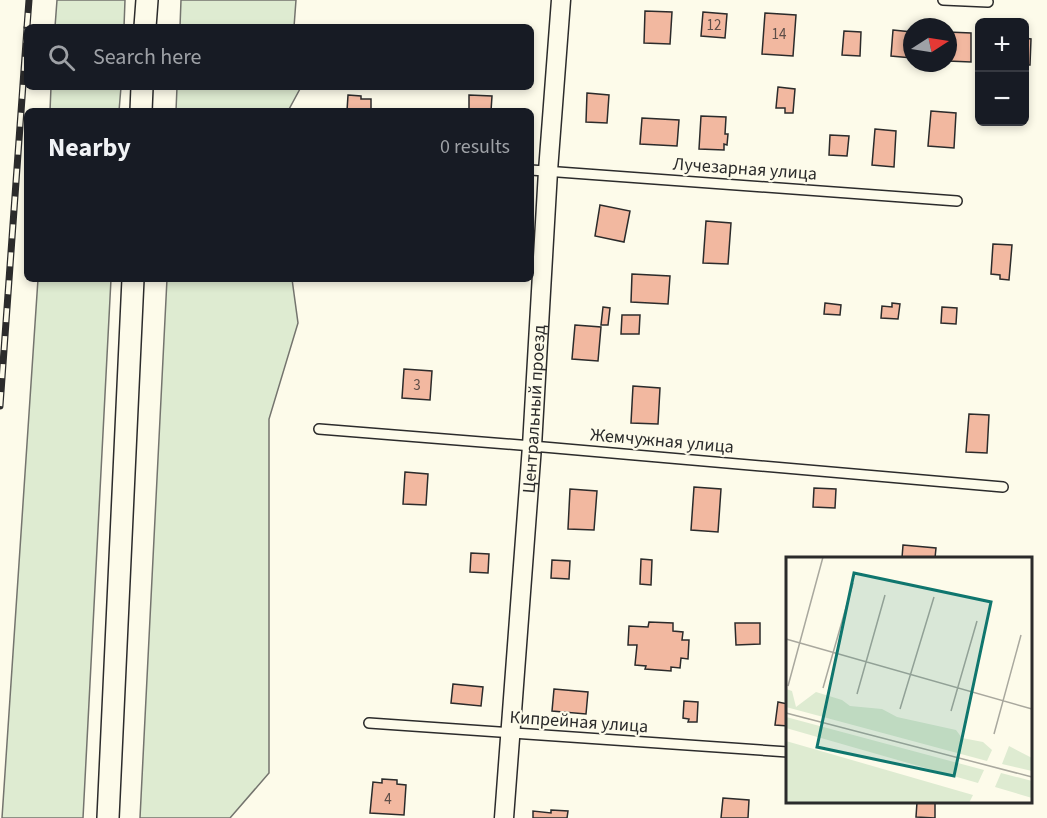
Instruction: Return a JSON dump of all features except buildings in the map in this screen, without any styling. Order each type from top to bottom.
[{"type":"street","points":[[145,24],[147,0]]},
{"type":"street","name":"Центральный проезд","points":[[504,818],[532,446],[540,171],[561,0]]},
{"type":"street","points":[[141,108],[142,90]]},
{"type":"street","points":[[108,818],[133,282]]},
{"type":"lane","points":[[943,0],[988,2]]},
{"type":"lane","name":"Лучезарная улица","points":[[540,171],[957,201]]},
{"type":"lane","name":"Жемчужная улица","points":[[319,429],[1003,488]]},
{"type":"lane","name":"Кипрейная улица","points":[[369,723],[786,752]]},
{"type":"green space","points":[[57,0],[125,0],[124,24],[55,24]]},
{"type":"green space","points":[[181,0],[296,0],[294,24],[180,24]]},
{"type":"green space","points":[[51,90],[121,90],[119,108],[50,108]]},
{"type":"green space","points":[[177,90],[299,90],[290,108],[176,108]]},
{"type":"green space","points":[[38,282],[111,282],[83,818],[2,818]]},
{"type":"green space","points":[[167,282],[292,282],[298,323],[269,419],[269,773],[230,818],[140,818]]},
{"type":"railway","points":[[27,24],[29,0]]},
{"type":"railway","points":[[0,406],[24,70]]}]
